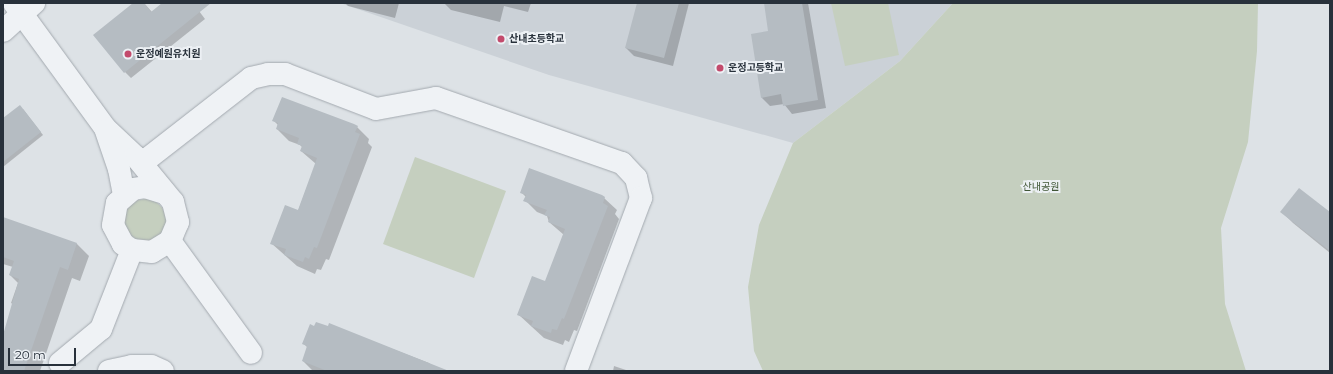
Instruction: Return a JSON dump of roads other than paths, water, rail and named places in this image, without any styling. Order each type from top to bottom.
[{"type":"street","points":[[3,30],[23,7],[105,128],[142,163],[166,193],[173,202],[178,217],[176,233],[170,241],[152,252],[132,250],[116,236],[113,225],[117,203],[124,194],[133,189],[145,186],[166,193]]},
{"type":"street","points":[[142,163],[251,78],[268,74],[285,74],[376,109],[436,98],[622,163],[636,178],[641,198],[576,371]]},
{"type":"street","points":[[105,128],[119,169],[124,194]]},
{"type":"street","points":[[170,241],[251,353]]},
{"type":"street","points":[[60,363],[101,329],[132,250]]},
{"type":"street","points":[[109,371],[132,366],[150,366],[163,371]]},
{"type":"place","name":"산내초등학교","points":[[501,39]]},
{"type":"place","name":"운정예원유치원","points":[[128,54]]},
{"type":"place","name":"운정고등학교","points":[[720,68]]},
{"type":"park label","name":"산내공원","points":[[1041,187]]}]
